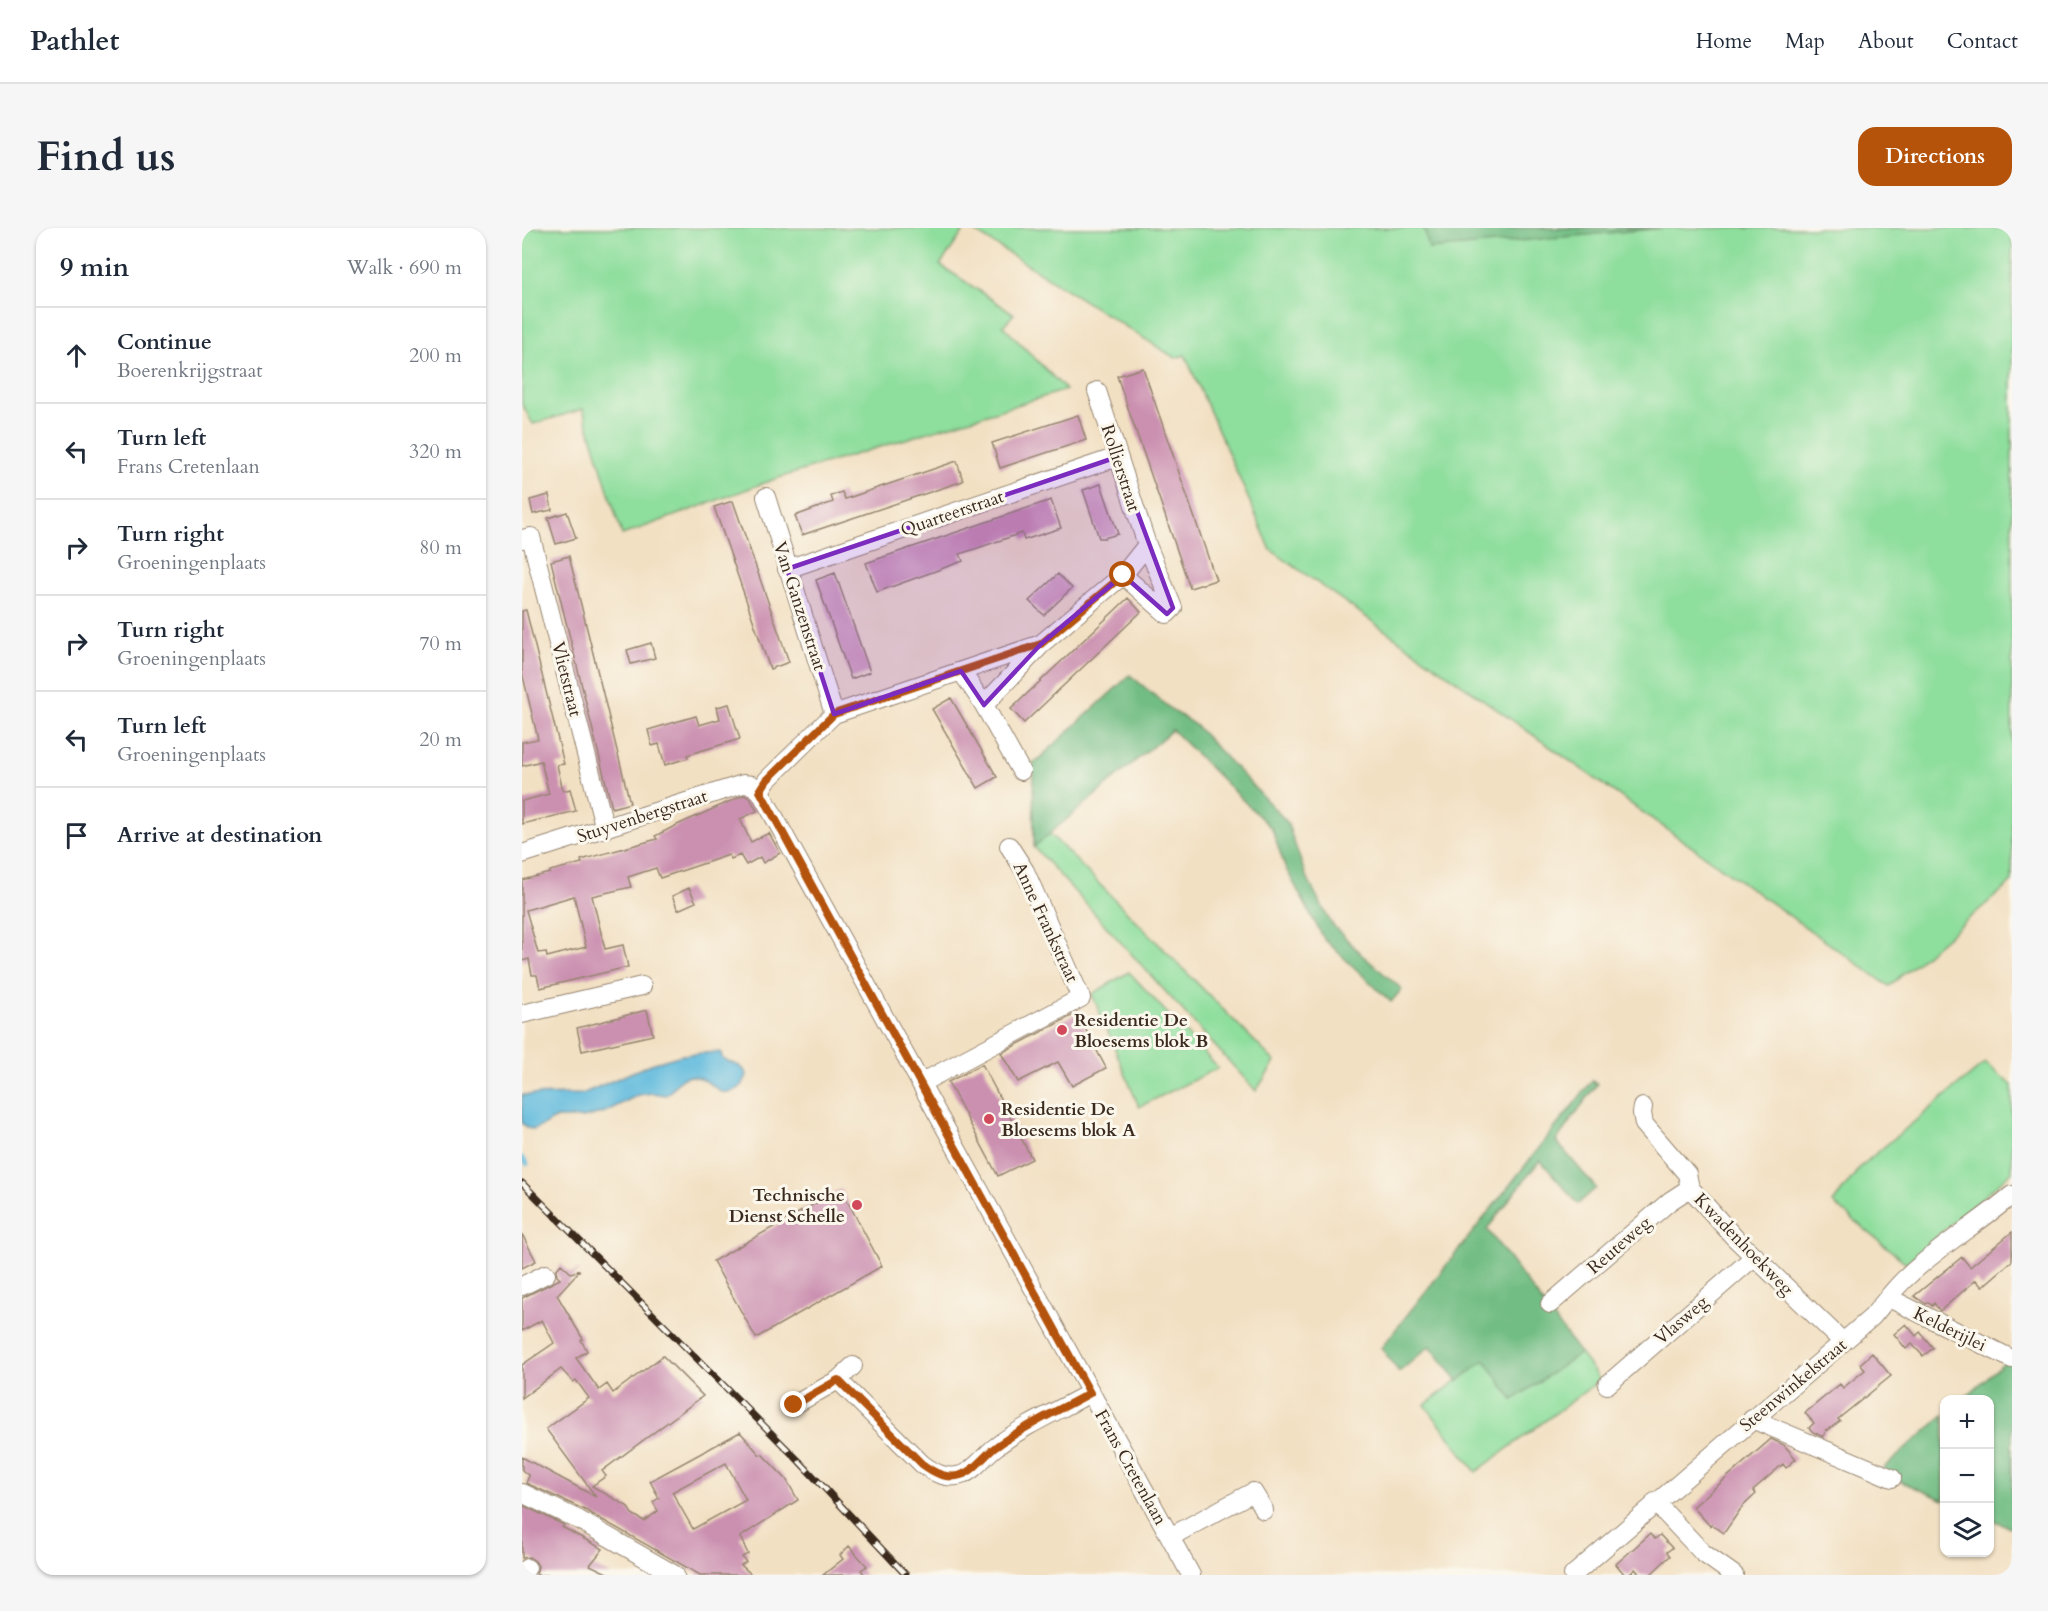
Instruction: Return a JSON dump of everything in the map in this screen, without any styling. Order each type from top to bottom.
[{"type":"street","name":"Rollierstraat","points":[[1096,391],[1147,545],[1173,608],[1167,614],[1123,575]]},
{"type":"street","name":"Quarteerstraat","points":[[787,569],[1117,457]]},
{"type":"street","name":"Van Ganzenstraat","points":[[766,497],[834,714]]},
{"type":"street","name":"Vlietstraat","points":[[523,539],[531,537],[606,829]]},
{"type":"street","points":[[984,705],[1041,644],[1123,575],[1147,545]]},
{"type":"street","points":[[760,791],[767,780],[834,714],[1041,644]]},
{"type":"street","points":[[961,671],[984,705],[1021,771]]},
{"type":"street","name":"Stuyvenbergstraat","points":[[522,854],[744,784],[752,785],[760,791]]},
{"type":"street","name":"Frans Cretenlaan","points":[[760,791],[1191,1575]]},
{"type":"street","name":"Anne Frankstraat","points":[[921,1083],[1081,998],[1025,871],[1009,846]]},
{"type":"street","points":[[522,1014],[642,986]]},
{"type":"street","name":"Kwadenhoekweg","points":[[1643,1107],[1644,1124],[1687,1174],[1690,1188],[1734,1237],[1843,1342]]},
{"type":"street","name":"Reuteweg","points":[[1550,1304],[1670,1201],[1690,1188]]},
{"type":"street","name":"Steenwinkelstraat","points":[[1573,1575],[1872,1317],[1907,1276],[2012,1195]]},
{"type":"street","name":"Vlasweg","points":[[1607,1385],[1755,1256]]},
{"type":"street","points":[[522,1286],[546,1274]]},
{"type":"street","name":"Kelderijlei","points":[[1888,1298],[2012,1359]]},
{"type":"street","points":[[794,1405],[838,1380],[853,1366]]},
{"type":"street","points":[[838,1380],[922,1464],[937,1473],[952,1477],[962,1475],[971,1469],[1005,1440],[1090,1393]]},
{"type":"street","points":[[1752,1419],[1892,1478]]},
{"type":"street","points":[[1170,1537],[1253,1491],[1264,1510]]},
{"type":"street","points":[[522,1493],[579,1520],[675,1575]]},
{"type":"street","points":[[1655,1502],[1703,1553],[1734,1575]]},
{"type":"highlighted area","points":[[1117,457],[1173,608],[1167,614],[1123,575],[1041,644],[984,705],[961,671],[834,714],[787,569]]},
{"type":"green space","points":[[522,228],[966,228],[940,265],[1014,314],[1003,326],[1066,390],[775,479],[622,535],[583,409],[533,424],[522,404]]},
{"type":"green space","points":[[969,228],[2012,228],[2012,882],[1889,986],[1271,550],[1185,355],[1175,358]]},
{"type":"green space","points":[[1424,228],[1664,228],[1429,249]]},
{"type":"green space","points":[[1130,675],[1172,710],[1195,725],[1287,822],[1306,876],[1331,923],[1362,955],[1402,989],[1391,1002],[1324,939],[1285,867],[1272,829],[1172,730],[1034,847],[1033,764]]},
{"type":"green space","points":[[1049,833],[1275,1062],[1256,1091],[1034,847]]},
{"type":"green space","points":[[1129,972],[1218,1068],[1139,1107],[1092,994]]},
{"type":"green space","points":[[1985,1063],[2012,1085],[2012,1172],[1906,1263],[1833,1203],[1861,1166]]},
{"type":"green space","points":[[1592,1081],[1597,1084],[1556,1141],[1596,1188],[1578,1204],[1540,1160],[1487,1229],[1580,1353],[1513,1400],[1485,1360],[1458,1381],[1430,1346],[1399,1372],[1381,1348]]},
{"type":"green space","points":[[1580,1353],[1600,1380],[1476,1472],[1425,1405],[1485,1359],[1513,1400]]},
{"type":"green space","points":[[2009,1358],[2012,1359],[2012,1528],[1994,1521],[1994,1395],[1968,1395]]},
{"type":"green space","points":[[1940,1419],[1940,1498],[1881,1473]]},
{"type":"water","points":[[721,1053],[722,1058],[745,1071],[747,1075],[743,1084],[737,1089],[721,1092],[702,1079],[691,1076],[680,1080],[666,1095],[652,1093],[638,1095],[605,1112],[583,1118],[557,1118],[534,1130],[522,1123],[522,1095],[582,1094],[651,1064],[682,1055]]},
{"type":"building","points":[[1143,368],[1216,580],[1190,588],[1117,376]]},
{"type":"building","points":[[1078,415],[1086,440],[1000,468],[992,443]]},
{"type":"building","points":[[957,461],[963,481],[802,535],[795,516],[833,502],[831,496],[842,492],[845,499]]},
{"type":"building","points":[[1101,484],[1118,534],[1104,538],[1099,538],[1083,490]]},
{"type":"building","points":[[549,495],[552,510],[533,514],[530,500]]},
{"type":"building","points":[[1051,500],[1061,528],[1024,540],[1022,533],[960,554],[963,561],[877,592],[866,563]]},
{"type":"building","points":[[733,501],[789,662],[770,669],[714,507]]},
{"type":"building","points":[[567,512],[576,538],[556,544],[548,518]]},
{"type":"building","points":[[569,556],[630,803],[612,808],[551,561]]},
{"type":"building","points":[[835,573],[870,672],[851,679],[816,580]]},
{"type":"building","points":[[1058,574],[1072,588],[1044,615],[1029,601]]},
{"type":"building","points":[[1128,598],[1141,612],[1024,723],[1011,709]]},
{"type":"building","points":[[526,610],[564,764],[557,765],[563,791],[570,789],[576,811],[522,824],[522,801],[549,794],[541,761],[522,766],[522,742],[538,739],[522,672],[522,611]]},
{"type":"building","points":[[651,643],[655,658],[631,664],[627,650]]},
{"type":"building","points":[[951,698],[997,777],[978,788],[932,709]]},
{"type":"building","points":[[729,704],[740,739],[687,755],[688,758],[665,765],[659,744],[652,746],[648,730],[696,716],[699,725],[720,719],[717,707]]},
{"type":"building","points":[[744,795],[750,798],[757,811],[740,819],[751,842],[769,833],[780,853],[763,863],[760,857],[746,865],[740,855],[731,859],[729,855],[660,878],[656,868],[628,877],[631,887],[592,896],[605,949],[623,945],[628,967],[540,988],[537,975],[532,975],[529,959],[522,961],[522,880],[582,863],[581,860],[657,839],[655,836]],"holes":[[[574,896],[586,947],[547,957],[546,952],[538,953],[526,910]]]},
{"type":"building","points":[[689,888],[696,902],[678,910],[672,896]]},
{"type":"building","points":[[647,1010],[653,1035],[582,1051],[577,1028]]},
{"type":"building","name":"Residentie De Bloesems blok B","points":[[1077,1013],[1106,1068],[1072,1086],[1058,1062],[1018,1082],[1001,1053]]},
{"type":"building","name":"Residentie De Bloesems blok A","points":[[982,1064],[1032,1159],[998,1176],[948,1082]]},
{"type":"building","points":[[841,1189],[882,1266],[756,1338],[713,1261]]},
{"type":"building","points":[[2012,1232],[2012,1261],[1982,1287],[1976,1280],[1940,1311],[1934,1303],[1932,1306],[1928,1302],[1926,1304],[1914,1296],[1962,1257],[1970,1267]]},
{"type":"building","points":[[522,1234],[536,1261],[522,1268]]},
{"type":"building","points":[[561,1264],[571,1273],[580,1270],[557,1295],[583,1339],[581,1340],[587,1351],[576,1358],[599,1390],[607,1384],[613,1393],[663,1356],[703,1396],[602,1471],[606,1476],[592,1486],[627,1506],[632,1514],[644,1521],[658,1511],[653,1502],[659,1498],[650,1481],[740,1432],[786,1479],[798,1500],[740,1537],[748,1554],[742,1557],[746,1562],[741,1565],[752,1575],[700,1575],[585,1510],[526,1483],[529,1476],[522,1470],[522,1457],[596,1497],[546,1429],[589,1398],[576,1380],[573,1382],[561,1369],[522,1398],[522,1365],[554,1343],[542,1320],[522,1331],[522,1298],[560,1279],[556,1270]],"holes":[[[726,1463],[746,1500],[693,1529],[672,1492]]]},
{"type":"building","points":[[1906,1324],[1916,1336],[1920,1332],[1933,1348],[1923,1356],[1912,1344],[1906,1349],[1894,1334]]},
{"type":"building","points":[[1872,1353],[1891,1376],[1838,1419],[1840,1421],[1827,1429],[1823,1437],[1813,1432],[1809,1428],[1814,1423],[1805,1413],[1840,1384],[1843,1388],[1865,1370],[1860,1364]]},
{"type":"building","points":[[1771,1439],[1784,1445],[1796,1459],[1786,1468],[1783,1464],[1753,1490],[1756,1494],[1742,1507],[1724,1533],[1711,1524],[1710,1526],[1693,1507]]},
{"type":"building","points":[[522,1505],[564,1525],[562,1527],[603,1549],[590,1565],[611,1575],[536,1575],[538,1566],[535,1561],[529,1557],[522,1558]]},
{"type":"building","points":[[1650,1534],[1655,1539],[1660,1535],[1672,1548],[1667,1552],[1670,1556],[1650,1575],[1641,1575],[1635,1569],[1629,1575],[1625,1575],[1616,1564]]},
{"type":"building","points":[[849,1546],[867,1566],[861,1570],[865,1575],[823,1575],[843,1559],[840,1555]]},
{"type":"waterway","points":[[522,1158],[527,1164]]},
{"type":"railway","points":[[522,1183],[799,1461],[906,1575]]},
{"type":"place","name":"Residentie De Bloesems blok B","points":[[1062,1030]]},
{"type":"place","name":"Residentie De Bloesems blok A","points":[[989,1119]]},
{"type":"place","name":"Technische Dienst Schelle","points":[[857,1205]]},
{"type":"route","points":[[794,1405],[838,1380],[922,1464],[937,1473],[952,1477],[962,1475],[971,1469],[1005,1440],[1090,1393],[760,791],[767,780],[834,714],[1041,644],[1123,575]]}]
